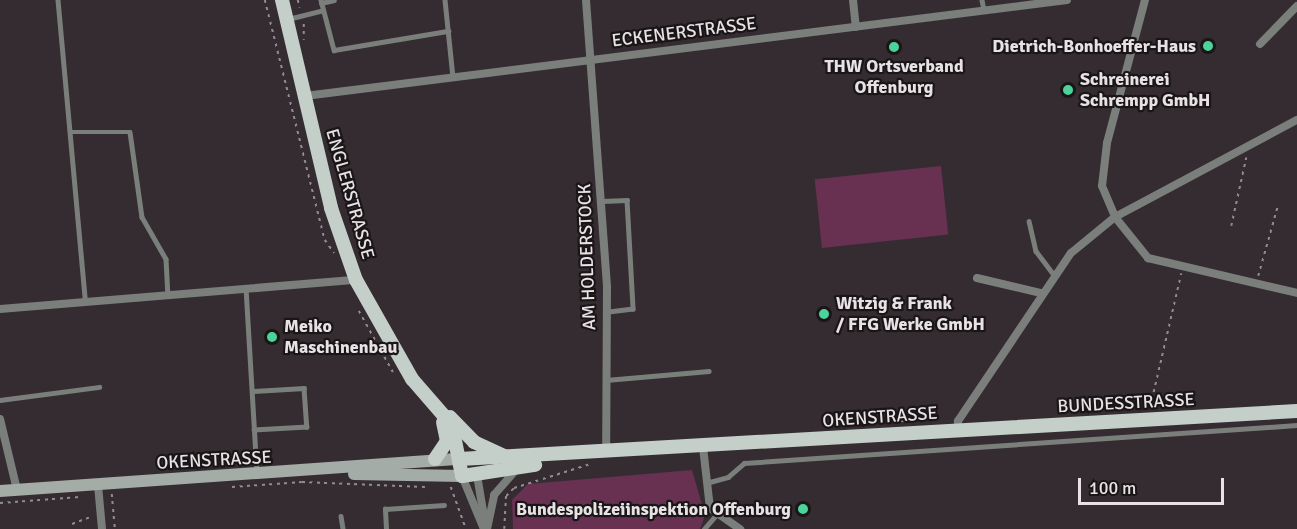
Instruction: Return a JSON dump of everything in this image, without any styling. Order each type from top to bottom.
[{"type":"main road","name":"ENGLERSTRASSE","points":[[282,0],[305,96],[356,280],[412,380],[474,442],[517,465]]},
{"type":"main road","name":"ENGLERSTRASSE","points":[[441,411],[458,441],[462,476]]},
{"type":"main road","points":[[435,459],[447,441],[441,411]]},
{"type":"main road","name":"BUNDESSTRASSE","points":[[958,430],[1297,411]]},
{"type":"main road","name":"OKENSTRASSE","points":[[332,472],[462,476],[477,469],[584,460],[606,453],[958,430]]},
{"type":"main road","points":[[474,442],[477,469]]},
{"type":"main road","name":"OKENSTRASSE","points":[[0,491],[99,490],[112,484],[332,472],[435,459],[460,459],[477,469]]},
{"type":"street","name":"AM HOLDERSTOCK","points":[[586,0],[594,60],[607,312],[606,453]]},
{"type":"street","points":[[853,0],[856,27]]},
{"type":"street","name":"ECKENERSTRASSE","points":[[305,96],[1067,0]]},
{"type":"street","points":[[1145,0],[1107,143],[1102,186],[1115,217],[1148,258],[1182,270],[1297,293]]},
{"type":"street","points":[[1260,45],[1297,6]]},
{"type":"street","name":"OKENSTRASSE","points":[[958,430],[958,421],[1041,293],[1071,253],[1115,217],[1296,121]]},
{"type":"street","points":[[977,278],[1041,293]]},
{"type":"street","points":[[0,309],[168,292],[356,280]]},
{"type":"street","points":[[0,419],[17,490]]},
{"type":"street","points":[[703,447],[706,483],[716,515],[741,529]]},
{"type":"street","points":[[486,529],[494,495],[517,465]]},
{"type":"street","points":[[477,469],[486,529]]},
{"type":"street","points":[[462,476],[486,529]]},
{"type":"street","points":[[99,490],[102,529]]},
{"type":"lane","points":[[58,0],[72,132],[85,299]]},
{"type":"lane","points":[[334,0],[321,2],[334,50],[448,31]]},
{"type":"lane","points":[[445,0],[453,78]]},
{"type":"lane","points":[[982,0],[984,10]]},
{"type":"lane","points":[[286,19],[323,10]]},
{"type":"lane","points":[[72,132],[130,132],[142,217],[166,259],[168,292]]},
{"type":"lane","points":[[602,201],[627,201],[633,309],[607,312]]},
{"type":"lane","points":[[1029,221],[1036,251],[1054,275]]},
{"type":"lane","points":[[246,286],[258,477]]},
{"type":"lane","points":[[606,380],[709,370]]},
{"type":"lane","points":[[0,400],[99,387]]},
{"type":"lane","points":[[252,391],[304,388],[307,427],[254,430]]},
{"type":"lane","points":[[706,483],[728,477],[744,464],[1297,425]]},
{"type":"lane","points":[[386,529],[385,509],[444,505]]},
{"type":"lane","points":[[704,529],[716,515]]},
{"type":"lane","points":[[341,516],[342,529]]},
{"type":"path","points":[[265,0],[290,93]]},
{"type":"path","points":[[298,0],[303,52]]},
{"type":"path","points":[[1231,226],[1249,146]]},
{"type":"path","points":[[1256,285],[1278,205]]},
{"type":"path","points":[[1148,419],[1182,270]]},
{"type":"path","points":[[504,529],[506,496],[535,477],[569,475],[584,460]]},
{"type":"path","points":[[302,482],[434,487]]},
{"type":"path","points":[[112,484],[116,529]]},
{"type":"path","points":[[451,487],[466,529]]},
{"type":"path","points":[[0,503],[99,490]]},
{"type":"path","points":[[72,524],[101,516]]},
{"type":"shaded area","points":[[941,166],[948,235],[822,248],[815,179]]},
{"type":"shaded area","points":[[692,470],[705,515],[700,529],[513,529],[512,500],[528,484]]},
{"type":"place","name":"Dietrich-Bonhoeffer-Haus","points":[[1208,46]]},
{"type":"place","name":"THW Ortsverband Offenburg","points":[[894,47]]},
{"type":"place","name":"Schreinerei Schrempp GmbH","points":[[1068,90]]},
{"type":"place","name":"Witzig & Frank / FFG Werke GmbH","points":[[824,314]]},
{"type":"place","name":"Meiko Maschinenbau","points":[[272,337]]},
{"type":"place","name":"Bundespolizeiinspektion Offenburg","points":[[803,509]]}]
